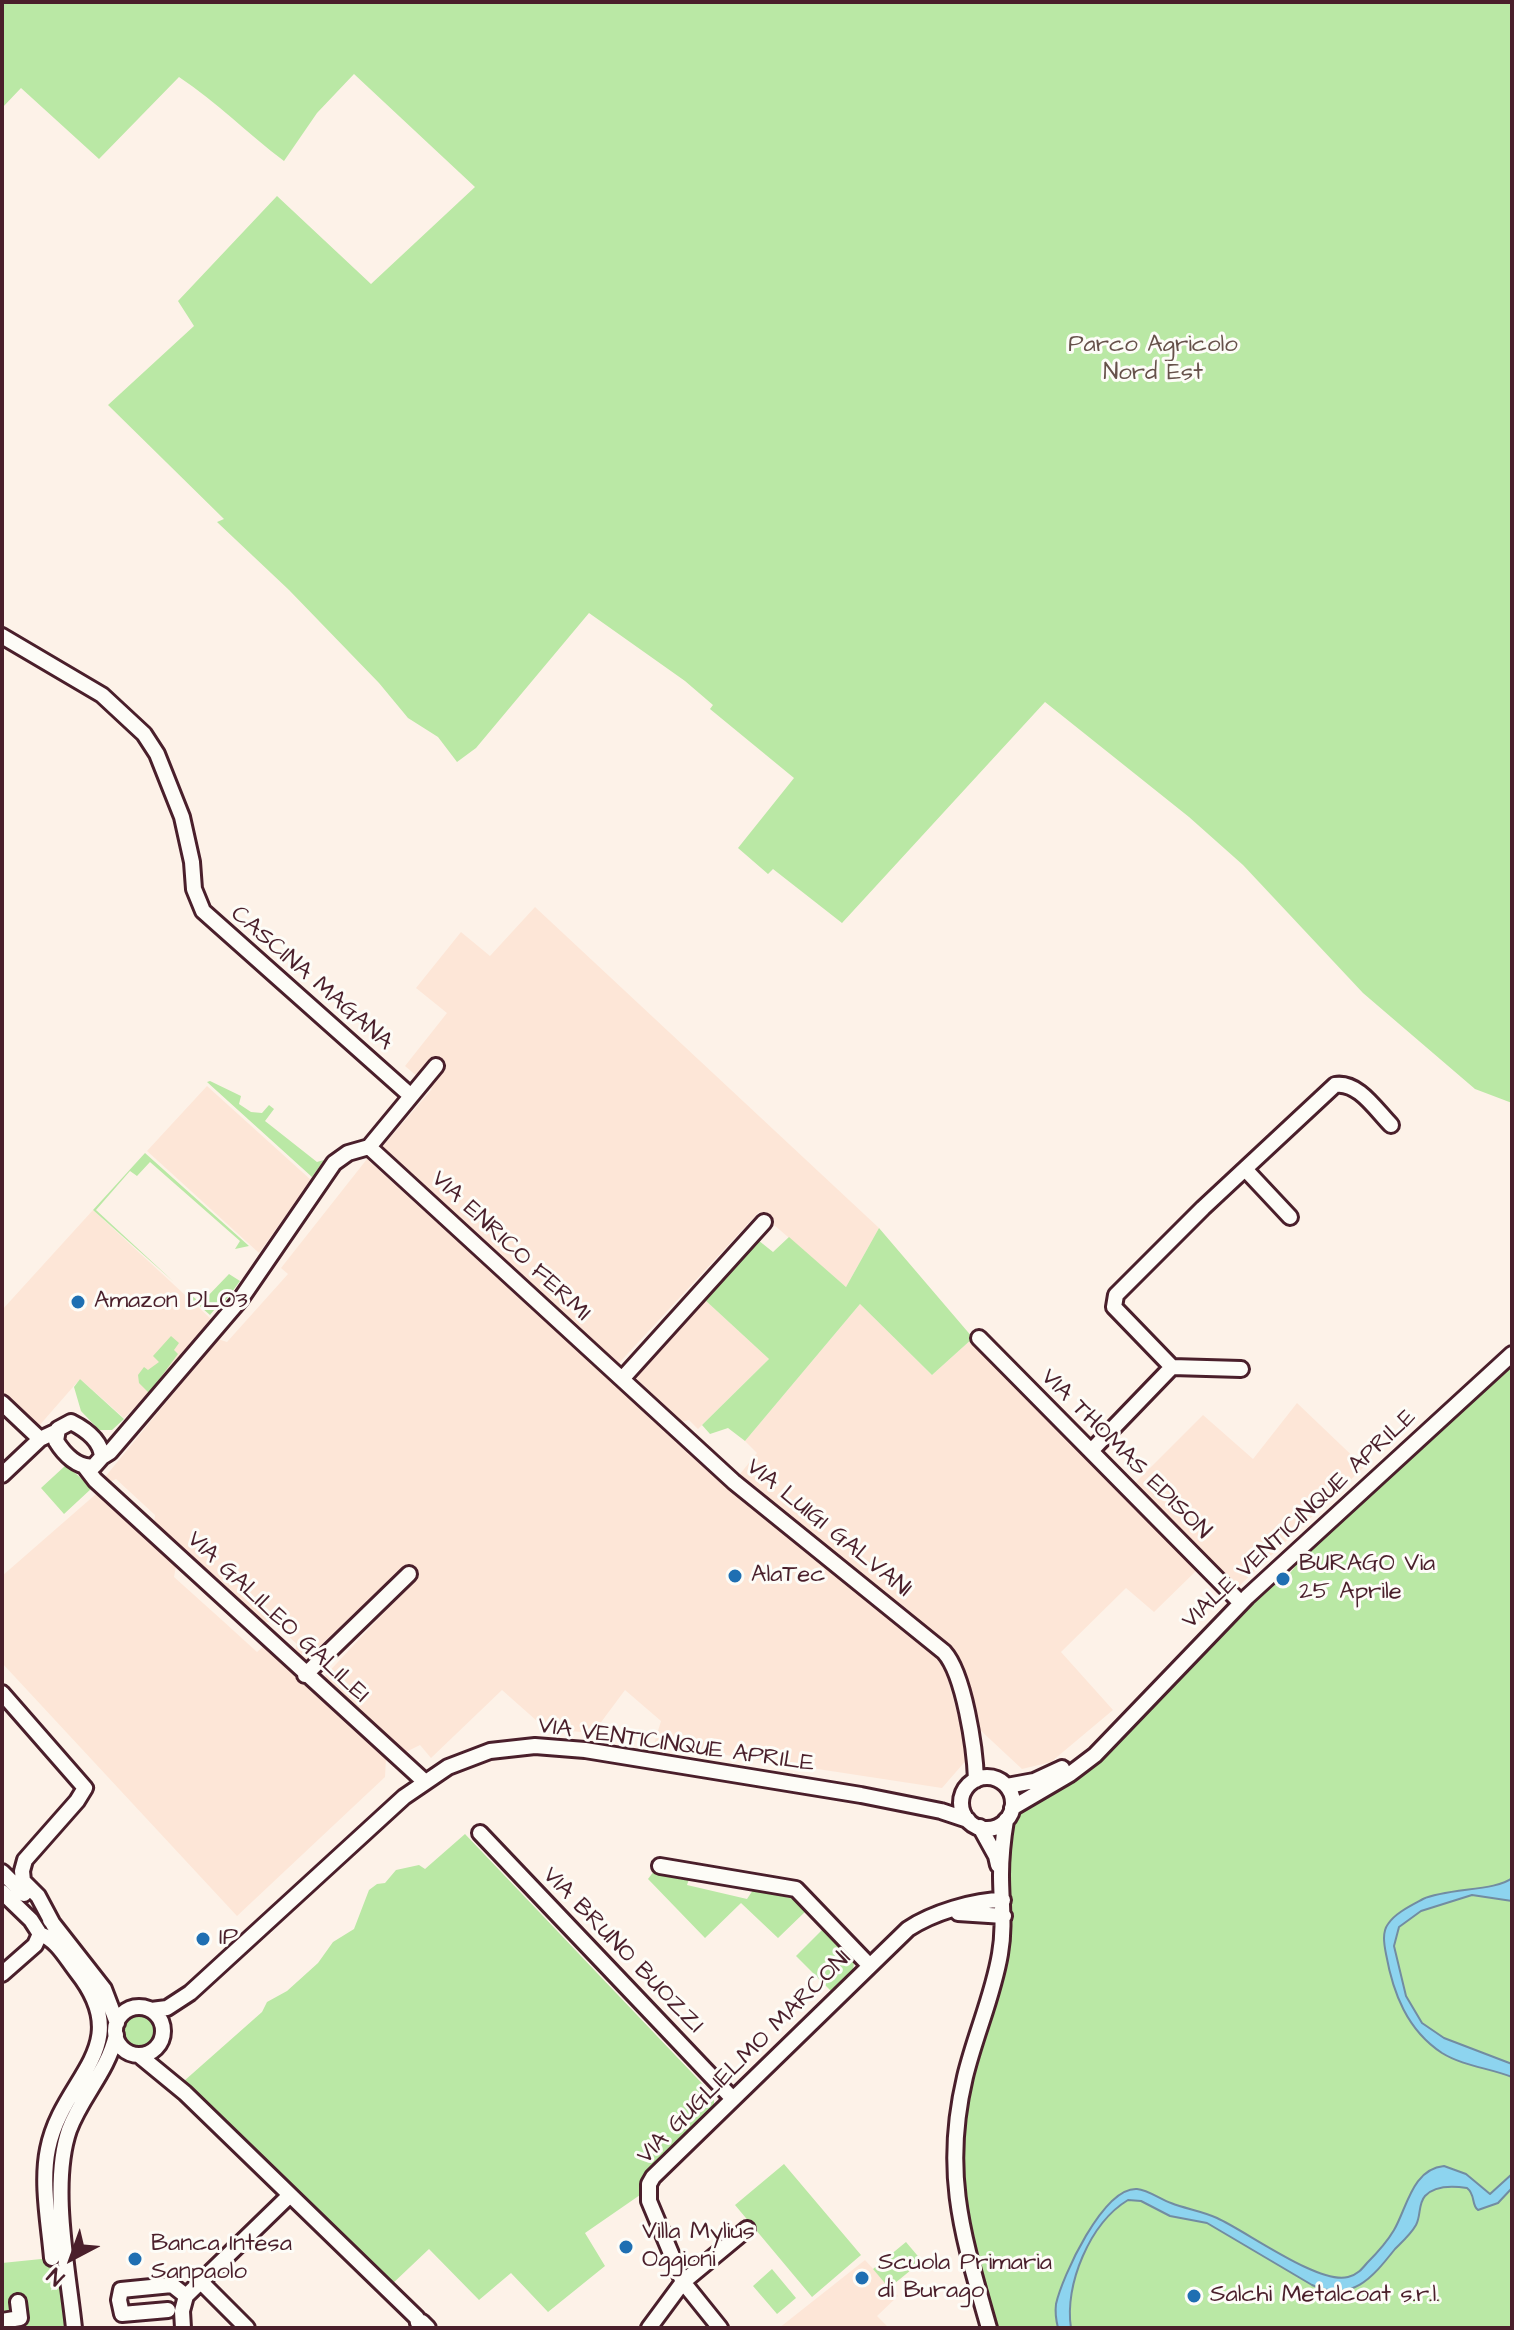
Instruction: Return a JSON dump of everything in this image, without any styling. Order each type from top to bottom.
[{"type":"street","name":"CASCINA MAGANA","points":[[2,636],[102,695],[144,734],[157,754],[182,817],[192,862],[194,889],[203,911],[411,1096]]},
{"type":"street","points":[[95,1463],[110,1452],[160,1396],[240,1300],[334,1163],[348,1153],[369,1147],[436,1066]]},
{"type":"street","points":[[1241,1369],[1172,1367],[1114,1307],[1113,1300],[1335,1085],[1353,1086],[1391,1125]]},
{"type":"street","name":"VIA ENRICO FERMI","points":[[369,1147],[622,1379]]},
{"type":"street","points":[[1245,1169],[1290,1217]]},
{"type":"street","points":[[622,1379],[764,1222]]},
{"type":"street","name":"VIA THOMAS EDISON","points":[[979,1338],[1241,1603]]},
{"type":"street","name":"VIALE VENTICINQUE APRILE","points":[[1009,1814],[1087,1762],[1241,1603],[1512,1354]]},
{"type":"street","points":[[1091,1451],[1172,1367]]},
{"type":"street","name":"VIA LUIGI GALVANI","points":[[622,1379],[734,1482],[944,1652],[955,1666],[971,1733],[976,1780]]},
{"type":"street","points":[[2,1403],[40,1439]]},
{"type":"street","points":[[2,1475],[40,1439],[71,1422],[95,1440],[101,1450],[95,1463]]},
{"type":"street","points":[[55,1432],[61,1449]]},
{"type":"street","points":[[95,1440],[108,1440],[126,1432]]},
{"type":"street","points":[[26,1453],[46,1448],[61,1449],[95,1463]]},
{"type":"street","name":"VIA GALILEO GALILEI","points":[[95,1463],[102,1486],[424,1781]]},
{"type":"street","points":[[305,1675],[409,1574]]},
{"type":"street","points":[[2,1693],[85,1788],[25,1860],[22,1871],[23,1881],[39,1899],[54,1926]]},
{"type":"street","name":"VIALE VENTICINQUE APRILE","points":[[1007,1786],[1034,1781],[1059,1770],[1123,1723]]},
{"type":"street","name":"VIA LUIGI GALVANI","points":[[971,1733],[993,1778]]},
{"type":"street","name":"VIA VENTICINQUE APRILE","points":[[151,2010],[167,2008],[190,1993],[424,1781],[477,1755],[504,1748],[535,1746],[600,1752],[861,1795],[941,1811],[974,1824]]},
{"type":"street","points":[[989,2328],[964,2245],[954,2162],[963,2086],[999,1959],[1004,1916],[996,1856],[962,1807],[964,1792],[976,1780],[993,1778],[1007,1786],[1012,1797],[1001,1877]]},
{"type":"street","name":"VIA VENTICINQUE APRILE","points":[[861,1795],[943,1802],[964,1792]]},
{"type":"street","points":[[974,1824],[994,1827],[1009,1814]]},
{"type":"street","name":"VIA BRUNO BUOZZI","points":[[480,1833],[732,2098]]},
{"type":"street","points":[[660,1866],[796,1889],[870,1966]]},
{"type":"street","points":[[2,1872],[54,1926],[104,1989],[135,2007],[151,2010],[161,2020],[171,2074],[185,2093]]},
{"type":"street","points":[[2,1892],[31,1920],[40,1934],[52,1940],[93,1992],[101,2021],[95,2053],[58,2117],[47,2149],[46,2181],[52,2258]]},
{"type":"street","name":"VIA GUGLIELMO MARCONI","points":[[683,2282],[649,2201],[649,2184],[732,2098],[908,1929],[920,1921],[977,1902],[1003,1900]]},
{"type":"street","name":"VIA GUGLIELMO MARCONI","points":[[946,1913],[1004,1916]]},
{"type":"street","points":[[2,1974],[35,1945],[40,1934]]},
{"type":"street","points":[[104,1989],[122,2049],[137,2056],[185,2093],[417,2318],[420,2326]]},
{"type":"street","name":"VIA VENTICINQUE APRILE","points":[[162,2038],[190,1993]]},
{"type":"street","points":[[74,2328],[62,2207],[62,2165],[72,2122],[101,2076],[124,2013],[135,2007]]},
{"type":"street","points":[[101,2076],[137,2056],[152,2052],[162,2038]]},
{"type":"street","points":[[183,2328],[182,2311],[194,2287],[289,2196]]},
{"type":"street","points":[[649,2328],[683,2282],[747,2229]]},
{"type":"street","points":[[683,2282],[720,2328]]},
{"type":"street","points":[[168,2310],[122,2314],[119,2300],[121,2290],[172,2285],[194,2287],[247,2328]]},
{"type":"street","points":[[2,2321],[20,2318],[18,2302]]},
{"type":"shaded area","points":[[535,907],[879,1228],[846,1287],[759,1212],[619,1363],[381,1148],[432,1089],[405,1066],[447,1013],[416,988],[461,932],[490,956]]},
{"type":"shaded area","points":[[207,1086],[311,1180],[259,1253],[147,1151]]},
{"type":"shaded area","points":[[367,1159],[701,1463],[934,1655],[946,1672],[969,1757],[942,1788],[654,1744],[661,1721],[625,1690],[593,1733],[546,1729],[502,1690],[431,1758],[420,1745],[406,1752],[324,1677],[417,1577],[406,1564],[303,1662],[294,1654],[297,1644],[271,1621],[262,1624],[154,1525],[155,1515],[116,1479],[106,1481],[105,1477],[218,1339],[227,1342],[288,1274],[281,1268]]},
{"type":"shaded area","points":[[93,1210],[211,1319],[148,1395],[124,1418],[80,1379],[38,1427],[2,1396],[2,1310]]},
{"type":"shaded area","points":[[705,1300],[769,1359],[698,1429],[689,1420],[681,1422],[634,1376]]},
{"type":"shaded area","points":[[860,1304],[932,1375],[973,1338],[1198,1569],[1154,1612],[1126,1588],[1061,1652],[1113,1710],[1051,1762],[1022,1769],[978,1728],[966,1676],[956,1656],[942,1641],[740,1474],[757,1453],[745,1441]]},
{"type":"shaded area","points":[[1297,1403],[1364,1467],[1238,1587],[1134,1484],[1203,1415],[1253,1459]]},
{"type":"shaded area","points":[[96,1494],[176,1566],[174,1577],[257,1652],[264,1646],[386,1758],[385,1777],[237,1916],[2,1663],[2,1576]]},
{"type":"shaded area","name":"Scuola Primaria di Burago","points":[[865,2260],[898,2296],[877,2316],[889,2328],[779,2328]]},
{"type":"green space","name":"Parco Agricolo Nord Est","points":[[2,2],[1512,2],[1512,1103],[1475,1089],[1363,993],[1243,865],[1189,817],[1045,702],[842,923],[773,869],[768,874],[738,848],[794,778],[710,709],[713,705],[685,681],[589,613],[476,748],[457,762],[438,737],[408,718],[379,683],[289,590],[217,522],[224,519],[108,405],[194,326],[178,301],[277,196],[371,284],[475,187],[354,74],[317,113],[284,161],[179,77],[99,159],[21,88],[2,108]]},
{"type":"green space","points":[[207,1082],[241,1096],[239,1104],[251,1112],[262,1113],[269,1105],[274,1109],[265,1121],[317,1162],[324,1160],[312,1177]]},
{"type":"green space","points":[[145,1153],[249,1246],[235,1249],[240,1241],[150,1162],[137,1176],[130,1171],[96,1210],[174,1282],[93,1210]]},
{"type":"green space","points":[[879,1228],[973,1338],[932,1375],[860,1304],[745,1441],[728,1428],[710,1434],[702,1425],[769,1359],[705,1300],[758,1240],[773,1252],[789,1237],[846,1287]]},
{"type":"green space","points":[[229,1274],[240,1281],[223,1304],[220,1303],[210,1315],[185,1293],[204,1300]]},
{"type":"green space","points":[[171,1336],[179,1343],[174,1350],[178,1354],[149,1393],[139,1383],[138,1375],[144,1367],[148,1370],[159,1362],[153,1356]]},
{"type":"green space","points":[[1512,1362],[1512,2328],[993,2328],[960,2197],[964,2101],[999,1987],[1011,1922],[1005,1848],[1007,1828],[1019,1811],[1053,1790],[1247,1607],[1275,1583],[1281,1585],[1313,1543]]},
{"type":"green space","points":[[80,1379],[124,1419],[112,1430],[99,1430],[81,1411],[74,1387]]},
{"type":"green space","points":[[66,1465],[92,1488],[64,1514],[41,1488]]},
{"type":"green space","points":[[465,1834],[714,2096],[714,2112],[644,2179],[640,2195],[585,2233],[605,2266],[548,2312],[511,2273],[479,2300],[429,2249],[390,2286],[199,2101],[184,2081],[262,2012],[267,2002],[287,1991],[318,1963],[333,1942],[354,1929],[369,1890],[385,1883],[396,1870],[419,1865],[425,1869]]},
{"type":"green space","points":[[654,1871],[689,1879],[687,1885],[747,1899],[753,1890],[795,1899],[807,1910],[778,1938],[741,1903],[705,1938],[648,1879]]},
{"type":"green space","points":[[823,1929],[854,1963],[853,1970],[831,1991],[796,1956]]},
{"type":"green space","points":[[141,2013],[154,2018],[159,2031],[154,2044],[141,2049],[128,2044],[123,2031],[128,2018]]},
{"type":"green space","points":[[784,2164],[861,2255],[812,2297],[735,2205]]},
{"type":"green space","points":[[906,2242],[922,2261],[889,2288],[873,2269]]},
{"type":"green space","points":[[61,2257],[67,2328],[2,2328],[2,2263]]},
{"type":"green space","points":[[772,2269],[796,2298],[777,2314],[753,2286]]},
{"type":"water","points":[[1512,1878],[1512,1901],[1472,1895],[1421,1911],[1399,1927],[1394,1946],[1406,1996],[1422,2023],[1444,2038],[1512,2064],[1512,2077],[1450,2057],[1419,2033],[1398,1996],[1389,1969],[1384,1938],[1391,1920],[1423,1899],[1495,1885]]},
{"type":"water","points":[[1444,2166],[1466,2174],[1490,2194],[1512,2174],[1512,2188],[1498,2203],[1478,2210],[1467,2188],[1445,2187],[1429,2192],[1420,2206],[1414,2228],[1378,2269],[1360,2285],[1339,2291],[1312,2285],[1207,2223],[1170,2216],[1141,2201],[1128,2200],[1114,2210],[1091,2239],[1076,2275],[1070,2311],[1071,2328],[1058,2328],[1056,2304],[1075,2255],[1098,2217],[1124,2192],[1141,2190],[1211,2216],[1301,2265],[1319,2273],[1348,2277],[1361,2270],[1388,2239],[1418,2182],[1433,2169]]},
{"type":"place","name":"Amazon DLO3","points":[[78,1302]]},
{"type":"place","name":"AlaTec","points":[[735,1576]]},
{"type":"place","name":"BURAGO Via 25 Aprile","points":[[1283,1579]]},
{"type":"place","name":"IP","points":[[203,1939]]},
{"type":"place","name":"Villa Mylius Oggioni","points":[[626,2247]]},
{"type":"place","name":"Banca Intesa Sanpaolo","points":[[135,2259]]},
{"type":"place","name":"Scuola Primaria di Burago","points":[[862,2278]]},
{"type":"place","name":"Salchi Metalcoat s.r.l.","points":[[1194,2296]]}]
